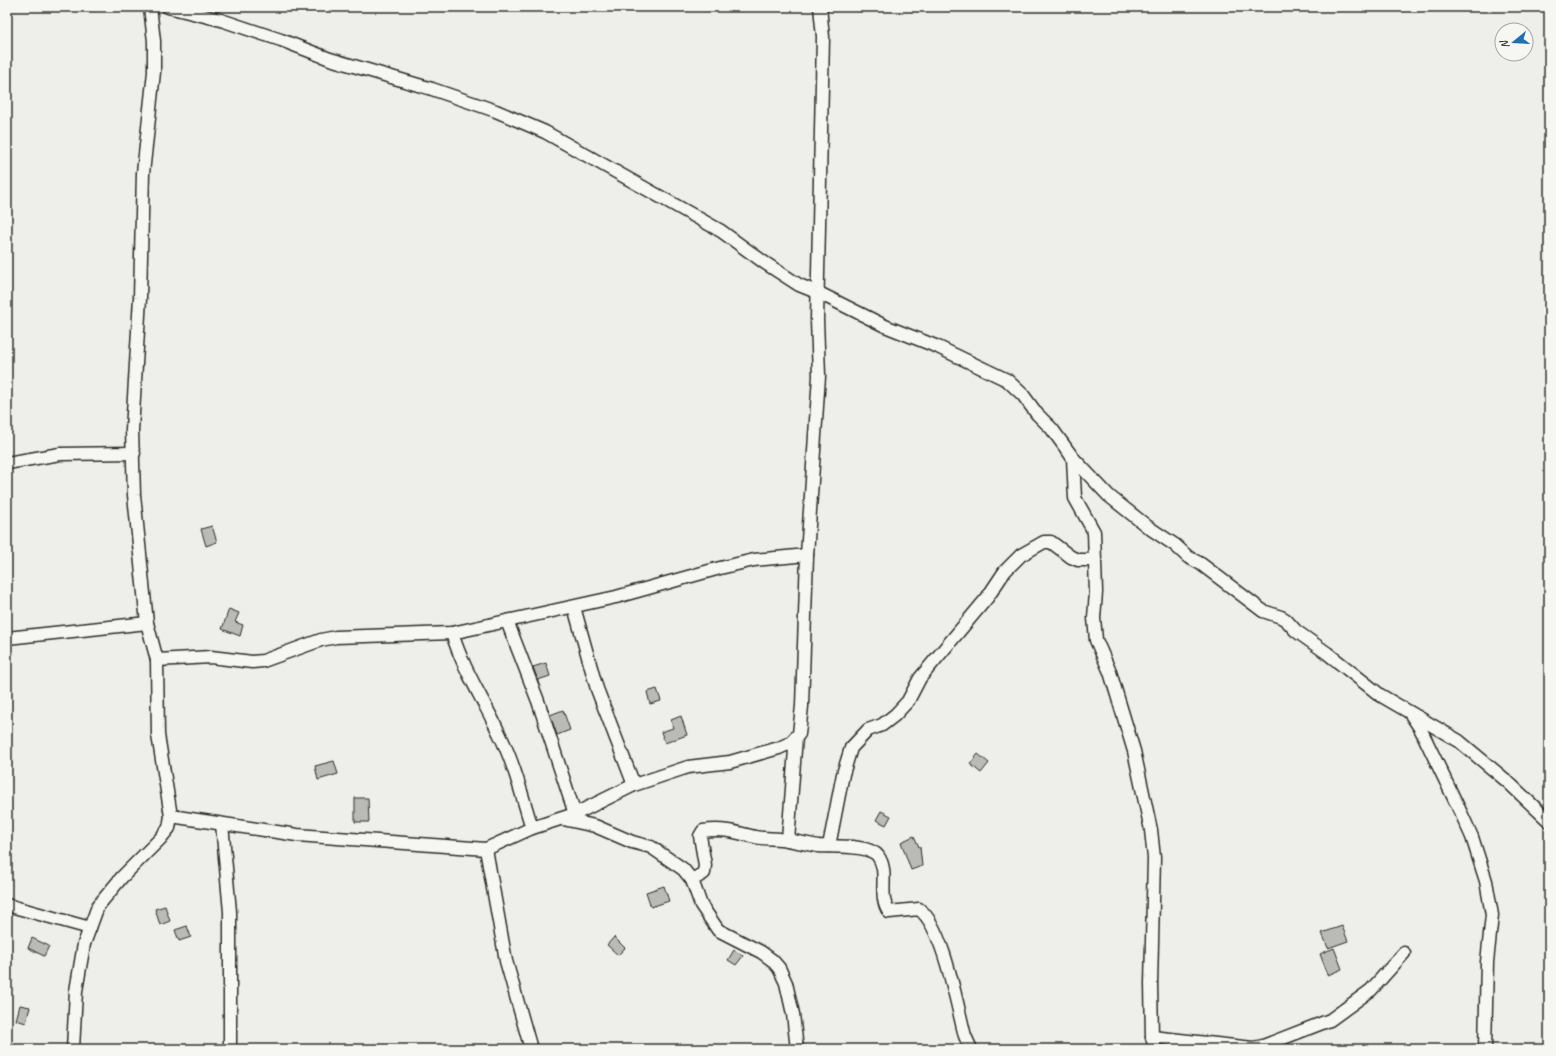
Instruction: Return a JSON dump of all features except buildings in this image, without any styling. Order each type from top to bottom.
[{"type":"street","points":[[73,1049],[76,991],[84,944],[98,906],[122,876],[160,839],[169,828],[171,816],[158,735],[157,660],[147,623],[134,495],[134,453],[132,430],[140,298],[143,173],[154,72],[154,41],[150,7]]},
{"type":"street","points":[[168,7],[220,20],[274,37],[330,59],[496,111],[531,126],[721,231],[765,263],[799,285],[819,293],[885,326],[938,346],[1007,380],[1023,395],[1037,414],[1052,429],[1073,458],[1109,496],[1148,527],[1175,545],[1188,557],[1201,564],[1263,611],[1281,617],[1296,631],[1327,652],[1380,695],[1459,741],[1508,782],[1549,821]]},
{"type":"street","points":[[171,816],[297,835],[486,849],[532,828],[575,814],[634,785],[688,767],[730,762],[763,753],[790,743],[799,734],[802,706],[807,555],[818,384],[817,320],[819,293],[823,37],[820,7]]},
{"type":"street","points":[[7,463],[60,454],[134,453]]},
{"type":"street","points":[[1073,458],[1075,498],[1094,532],[1096,592],[1094,618],[1096,640],[1110,672],[1134,751],[1151,830],[1154,858],[1151,984],[1152,1037],[1155,1049]]},
{"type":"street","points":[[829,846],[843,774],[851,748],[868,730],[882,725],[895,715],[908,701],[920,678],[987,598],[1005,571],[1021,555],[1044,542],[1051,542],[1071,557],[1078,560],[1095,560]]},
{"type":"street","points":[[157,660],[211,657],[258,662],[320,640],[336,638],[452,634],[616,597],[740,564],[807,555]]},
{"type":"street","points":[[574,607],[597,689],[634,785]]},
{"type":"street","points":[[507,621],[538,701],[575,814]]},
{"type":"street","points":[[7,638],[147,623]]},
{"type":"street","points":[[452,634],[467,673],[500,733],[511,760],[532,828]]},
{"type":"street","points":[[1408,710],[1420,728],[1462,815],[1472,837],[1486,881],[1492,915],[1487,962],[1485,1049]]},
{"type":"street","points":[[788,840],[796,737]]},
{"type":"street","points":[[563,819],[595,826],[632,842],[651,847],[683,869],[692,880],[701,905],[718,930],[761,952],[772,960],[779,968],[786,983],[793,1014],[797,1049]]},
{"type":"street","points":[[222,824],[230,912],[230,1049]]},
{"type":"street","points":[[692,880],[700,876],[705,869],[700,836],[703,831],[731,830],[756,837],[866,850],[877,855],[883,866],[883,894],[886,908],[889,912],[919,910],[924,913],[938,937],[965,1036],[971,1049]]},
{"type":"street","points":[[486,849],[506,961],[531,1049]]},
{"type":"street","points":[[7,905],[90,928]]},
{"type":"street","points":[[1152,1037],[1253,1048],[1263,1046],[1330,1020],[1371,990],[1404,953]]}]
